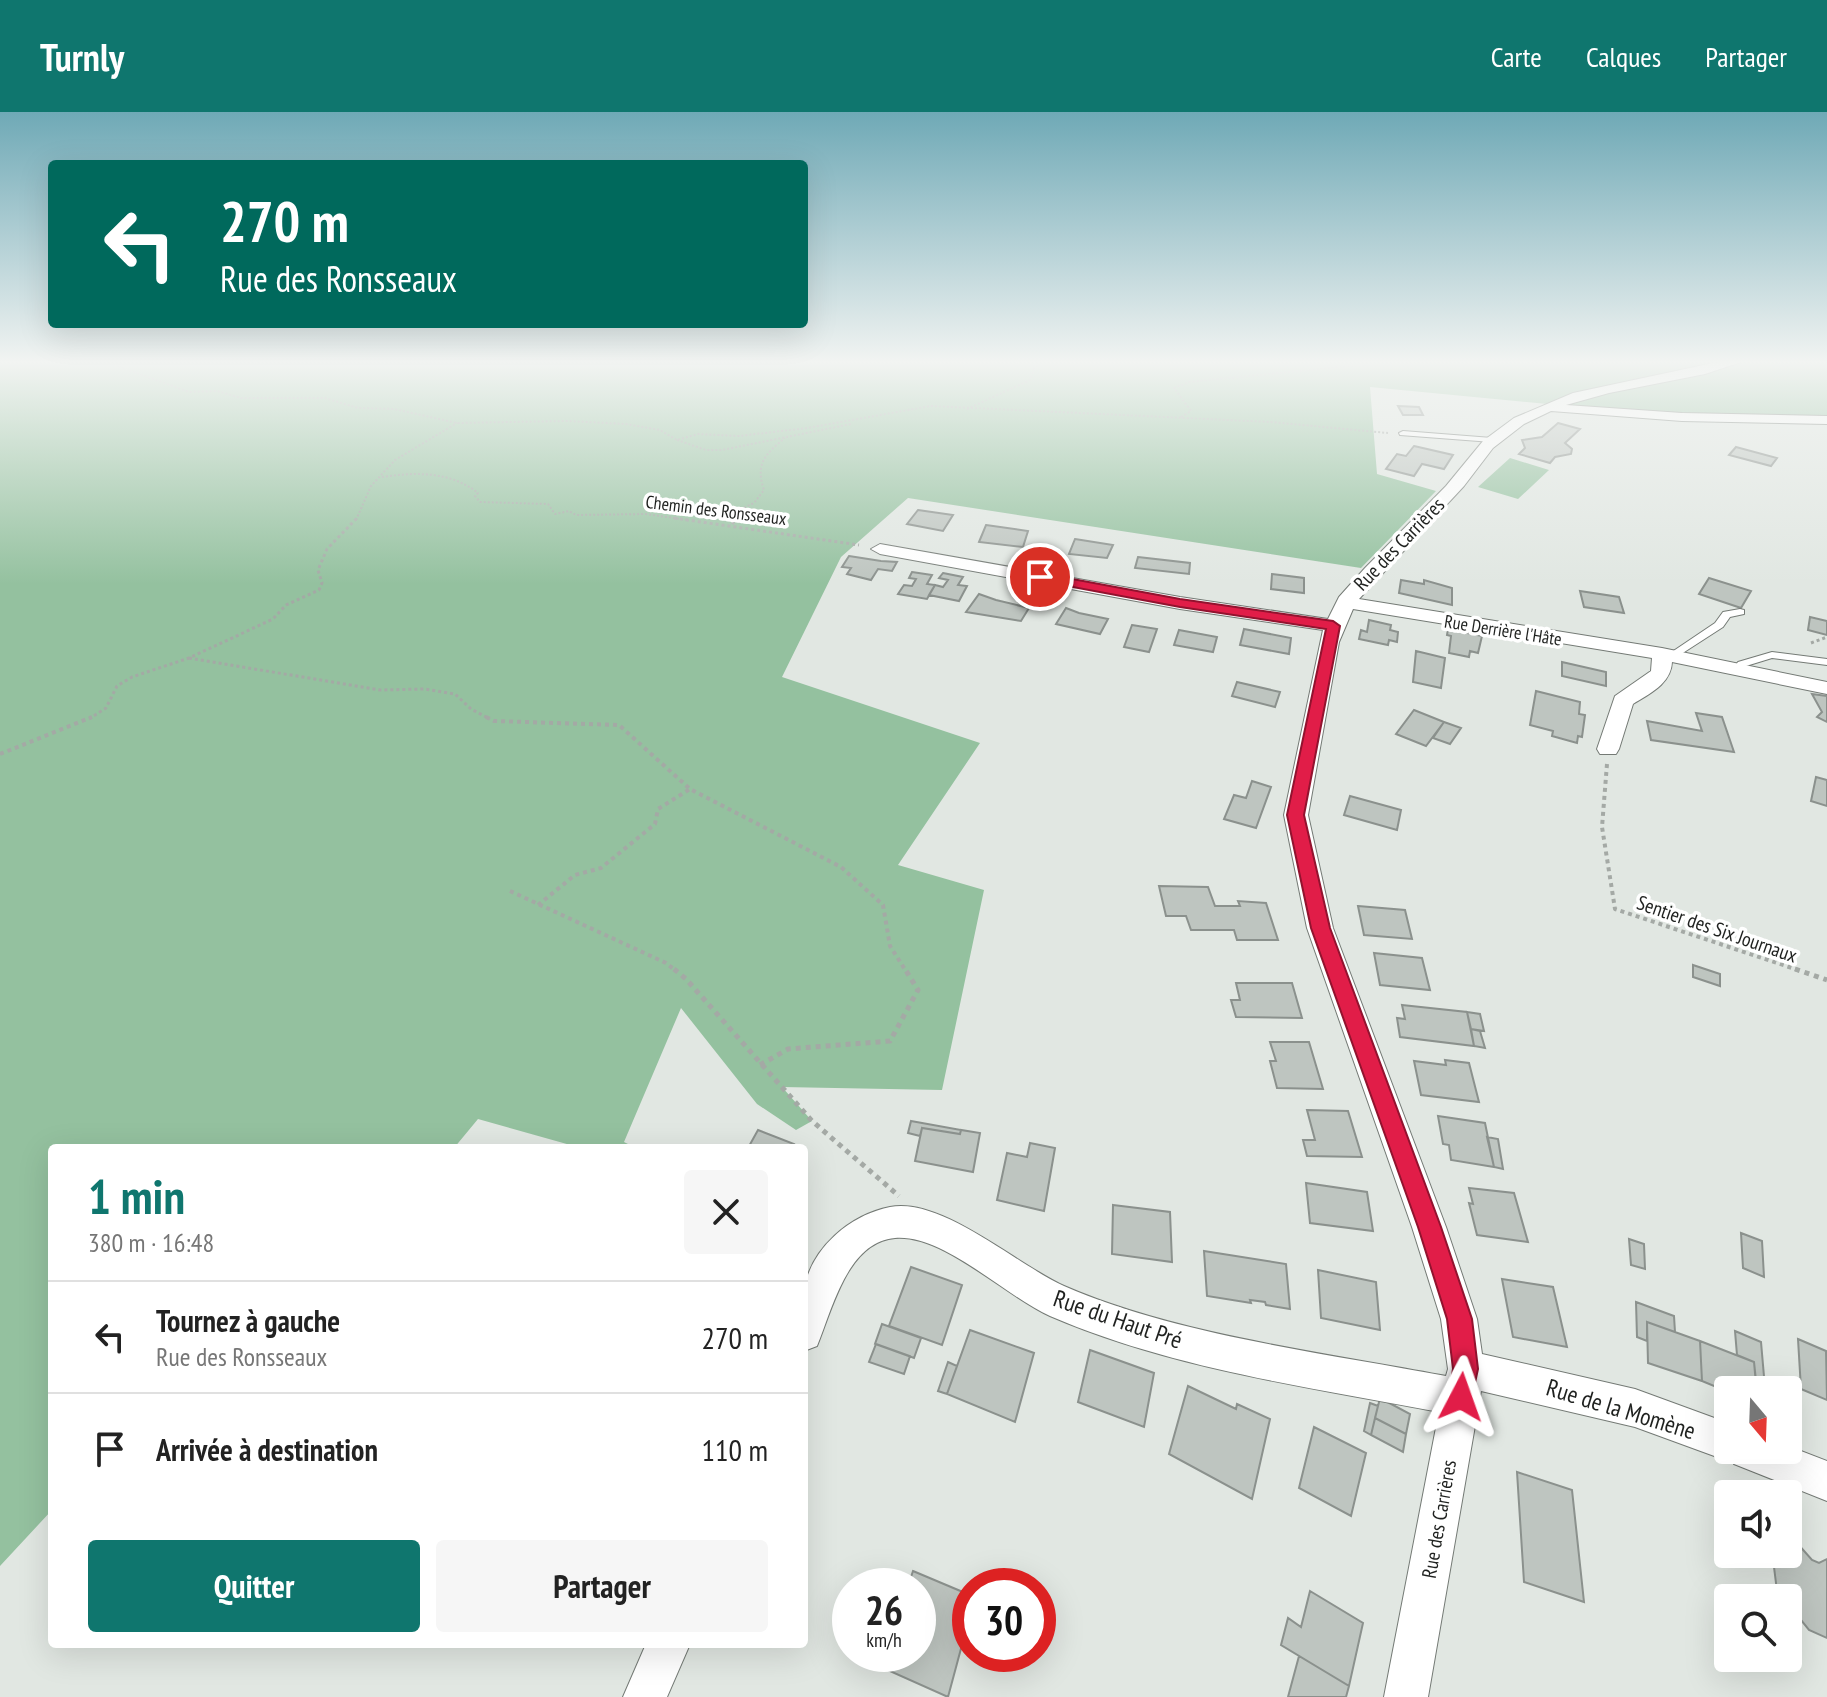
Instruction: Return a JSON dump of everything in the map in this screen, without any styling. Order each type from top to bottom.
[{"type":"street","name":"Rue des Carrières","points":[[1406,1697],[1463,1383],[1459,1319],[1429,1227],[1320,928],[1296,815],[1333,626],[1346,601],[1457,485],[1498,436]]},
{"type":"street","points":[[880,549],[1180,603],[1333,626]]},
{"type":"street","name":"Rue Derrière l'Hâte","points":[[1346,601],[1372,609],[1666,655],[1827,688]]},
{"type":"street","points":[[1608,749],[1623,701],[1650,684],[1661,672],[1666,655]]},
{"type":"street","name":"Rue du Haut Pré","points":[[808,1324],[839,1251],[864,1230],[896,1221],[924,1224],[1057,1301],[1197,1346],[1463,1383]]},
{"type":"street","name":"Rue de la Momène","points":[[1463,1383],[1635,1408],[1714,1437]]},
{"type":"street","points":[[1784,1464],[1827,1481]]},
{"type":"street","points":[[645,1697],[666,1648]]},
{"type":"lane","points":[[1441,436],[1492,440]]},
{"type":"lane","points":[[1666,655],[1719,625],[1727,614],[1740,612]]},
{"type":"lane","points":[[1739,669],[1742,664],[1772,655],[1827,662]]},
{"type":"path","points":[[0,754],[87,720],[106,708],[117,686],[132,677],[189,658],[273,619],[286,605],[319,590],[322,583],[318,570],[327,549],[357,519],[371,486],[395,460],[435,436]]},
{"type":"path","points":[[670,436],[706,450],[722,450],[787,436]]},
{"type":"path","points":[[677,440],[691,436]]},
{"type":"path","points":[[731,524],[738,518],[739,510],[754,503],[764,490],[757,474],[762,456],[787,436]]},
{"type":"path","name":"Chemin des Ronsseaux","points":[[380,478],[400,474],[440,476],[469,484],[478,493],[475,496],[480,502],[548,504],[555,514],[569,511],[576,515],[646,514],[731,524],[880,549]]},
{"type":"path","points":[[189,658],[380,690],[425,689],[455,694],[471,709],[494,721],[619,725],[690,789],[841,867],[883,905],[890,946],[918,990],[890,1041],[788,1049],[760,1065]]},
{"type":"path","name":"Sentier des Six Journaux","points":[[1608,749],[1602,827],[1615,909],[1827,980]]},
{"type":"path","points":[[538,905],[575,875],[601,868],[655,824],[658,809],[690,789]]},
{"type":"path","points":[[510,891],[666,963],[700,994],[812,1121],[894,1190]]},
{"type":"green space","points":[[0,436],[1374,436],[1377,474],[1436,491],[1361,568],[908,498],[841,557],[782,677],[980,743],[898,865],[984,890],[942,1090],[782,1087],[812,1121],[796,1130],[757,1104],[681,1008],[624,1142],[628,1144],[567,1144],[478,1119],[457,1144],[48,1144],[48,1514],[0,1566]]},
{"type":"green space","points":[[1510,458],[1549,470],[1518,499],[1478,487]]},
{"type":"building","points":[[1573,436],[1565,443],[1572,449],[1571,454],[1555,457],[1550,463],[1519,454],[1525,448],[1522,440]]},
{"type":"building","points":[[1414,446],[1453,455],[1444,469],[1422,464],[1414,476],[1386,469],[1397,454],[1406,456]]},
{"type":"building","points":[[1736,447],[1777,458],[1771,466],[1729,455]]},
{"type":"building","points":[[918,510],[953,515],[943,531],[907,524]]},
{"type":"building","points":[[986,525],[1028,531],[1023,547],[979,542]]},
{"type":"building","points":[[1075,539],[1113,545],[1107,558],[1069,554]]},
{"type":"building","points":[[849,556],[897,562],[892,571],[878,569],[871,580],[847,574],[851,568],[842,567]]},
{"type":"building","points":[[1138,557],[1190,563],[1189,574],[1135,568]]},
{"type":"building","points":[[912,572],[932,575],[927,584],[935,585],[927,599],[898,594],[904,585],[912,586],[916,579],[909,578]]},
{"type":"building","points":[[943,573],[963,577],[958,585],[967,586],[959,601],[929,595],[935,585],[943,587],[948,580],[939,578]]},
{"type":"building","points":[[1272,574],[1304,578],[1304,593],[1271,589]]},
{"type":"building","points":[[1709,578],[1751,591],[1741,608],[1699,594]]},
{"type":"building","points":[[1401,580],[1424,584],[1424,580],[1452,588],[1452,605],[1399,593]]},
{"type":"building","points":[[1580,591],[1619,597],[1624,613],[1584,607]]},
{"type":"building","points":[[979,594],[1029,608],[1021,621],[966,612]]},
{"type":"building","points":[[1066,608],[1108,619],[1100,634],[1056,624]]},
{"type":"building","points":[[1810,617],[1827,621],[1827,635],[1808,630]]},
{"type":"building","points":[[1369,620],[1391,625],[1390,630],[1398,632],[1397,642],[1389,640],[1388,645],[1359,639],[1361,630],[1367,632]]},
{"type":"building","points":[[1132,625],[1157,629],[1149,652],[1124,647]]},
{"type":"building","points":[[1244,629],[1291,638],[1289,654],[1240,645]]},
{"type":"building","points":[[1448,629],[1482,636],[1478,653],[1470,651],[1469,657],[1449,653],[1451,636],[1447,635]]},
{"type":"building","points":[[1179,630],[1217,637],[1213,652],[1174,645]]},
{"type":"building","points":[[1416,651],[1445,658],[1441,688],[1413,682]]},
{"type":"building","points":[[1562,662],[1606,672],[1606,686],[1562,676]]},
{"type":"building","points":[[1237,682],[1280,692],[1275,707],[1232,696]]},
{"type":"building","points":[[1536,691],[1580,702],[1579,714],[1585,715],[1582,737],[1578,736],[1577,743],[1552,736],[1553,731],[1530,725]]},
{"type":"building","points":[[1812,694],[1827,696],[1827,722],[1817,717],[1822,712]]},
{"type":"building","points":[[1414,710],[1444,722],[1426,746],[1396,734]]},
{"type":"building","points":[[1696,713],[1722,717],[1734,752],[1651,740],[1647,721],[1702,731]]},
{"type":"building","points":[[1444,722],[1461,728],[1450,744],[1433,738]]},
{"type":"building","points":[[1816,777],[1827,780],[1827,806],[1811,801]]},
{"type":"building","points":[[1252,781],[1271,787],[1256,828],[1224,819],[1234,795],[1246,798]]},
{"type":"building","points":[[1350,796],[1401,810],[1397,830],[1344,815]]},
{"type":"building","points":[[1159,886],[1208,887],[1215,906],[1240,906],[1238,901],[1266,903],[1278,940],[1237,940],[1234,930],[1191,930],[1186,916],[1166,916]]},
{"type":"building","points":[[1358,906],[1405,910],[1412,939],[1364,935]]},
{"type":"building","points":[[1374,953],[1422,958],[1430,990],[1380,985]]},
{"type":"building","points":[[1693,965],[1720,974],[1720,986],[1693,977]]},
{"type":"building","points":[[1236,983],[1292,983],[1302,1018],[1236,1017],[1231,1000],[1240,1000]]},
{"type":"building","points":[[1402,1005],[1467,1012],[1474,1046],[1400,1037],[1397,1018],[1405,1019]]},
{"type":"building","points":[[1467,1012],[1480,1014],[1484,1031],[1471,1029]]},
{"type":"building","points":[[1471,1029],[1480,1031],[1485,1048],[1474,1046]]},
{"type":"building","points":[[1270,1042],[1309,1042],[1323,1089],[1277,1088],[1270,1061],[1276,1061]]},
{"type":"building","points":[[1445,1060],[1469,1063],[1479,1102],[1421,1095],[1414,1061],[1446,1065]]},
{"type":"building","points":[[1307,1110],[1348,1111],[1362,1157],[1307,1156],[1303,1140],[1315,1140]]},
{"type":"building","points":[[1438,1116],[1485,1123],[1494,1167],[1451,1160],[1449,1145],[1443,1144]]},
{"type":"building","points":[[911,1121],[961,1130],[960,1134],[922,1128],[920,1136],[908,1133]]},
{"type":"building","points":[[922,1128],[960,1134],[961,1130],[980,1133],[973,1172],[915,1161]]},
{"type":"building","points":[[758,1130],[794,1144],[750,1144]]},
{"type":"building","points":[[1487,1137],[1498,1139],[1503,1169],[1494,1167]]},
{"type":"building","points":[[1030,1143],[1055,1148],[1044,1211],[997,1200],[1007,1153],[1027,1157]]},
{"type":"building","points":[[1306,1183],[1367,1192],[1373,1231],[1310,1223]]},
{"type":"building","points":[[1469,1188],[1514,1193],[1528,1242],[1477,1235],[1469,1203],[1473,1204]]},
{"type":"building","points":[[1113,1205],[1170,1212],[1172,1262],[1112,1254]]},
{"type":"building","points":[[1741,1233],[1762,1241],[1764,1277],[1743,1268]]},
{"type":"building","points":[[1629,1239],[1644,1244],[1645,1269],[1631,1265]]},
{"type":"building","points":[[1204,1251],[1286,1264],[1290,1309],[1266,1305],[1265,1302],[1250,1300],[1251,1303],[1207,1296]]},
{"type":"building","points":[[911,1267],[962,1285],[942,1345],[889,1326]]},
{"type":"building","points":[[1318,1270],[1376,1282],[1380,1330],[1321,1318]]},
{"type":"building","points":[[1502,1279],[1553,1287],[1567,1347],[1513,1337]]},
{"type":"building","points":[[1636,1302],[1674,1316],[1675,1332],[1647,1322],[1647,1341],[1637,1337]]},
{"type":"building","points":[[1647,1322],[1700,1341],[1702,1381],[1648,1363]]},
{"type":"building","points":[[882,1324],[921,1338],[914,1358],[875,1344]]},
{"type":"building","points":[[970,1330],[1034,1353],[1015,1422],[947,1394]]},
{"type":"building","points":[[1735,1331],[1761,1342],[1764,1376],[1755,1376],[1754,1362],[1737,1355]]},
{"type":"building","points":[[1798,1339],[1826,1351],[1827,1400],[1802,1389]]},
{"type":"building","points":[[1700,1341],[1754,1362],[1756,1376],[1714,1376],[1714,1386],[1702,1381]]},
{"type":"building","points":[[876,1344],[910,1356],[904,1374],[869,1362]]},
{"type":"building","points":[[1090,1350],[1154,1373],[1144,1427],[1078,1402]]},
{"type":"building","points":[[948,1362],[957,1366],[947,1394],[938,1391]]},
{"type":"building","points":[[1188,1386],[1236,1409],[1237,1404],[1270,1419],[1252,1499],[1169,1454]]},
{"type":"building","points":[[1380,1398],[1410,1414],[1406,1434],[1375,1418]]},
{"type":"building","points":[[1370,1403],[1378,1406],[1371,1435],[1364,1431]]},
{"type":"building","points":[[1375,1418],[1406,1434],[1403,1452],[1371,1435]]},
{"type":"building","points":[[1314,1427],[1366,1453],[1351,1516],[1299,1488]]},
{"type":"building","points":[[1517,1472],[1572,1490],[1584,1602],[1524,1582]]},
{"type":"building","points":[[1802,1549],[1819,1563],[1827,1559],[1827,1638],[1809,1630],[1802,1621],[1802,1584],[1776,1584],[1774,1568],[1802,1568]]},
{"type":"building","points":[[936,1581],[952,1587],[952,1672],[955,1672],[948,1697],[892,1672],[936,1672]]},
{"type":"building","points":[[1310,1591],[1363,1623],[1349,1686],[1281,1645],[1288,1618],[1301,1627]]},
{"type":"building","points":[[1299,1656],[1349,1686],[1346,1697],[1288,1697]]},
{"type":"route","points":[[1040,577],[1180,603],[1333,626],[1296,815],[1320,928],[1429,1227],[1459,1319],[1466,1369],[1461,1397]]}]
